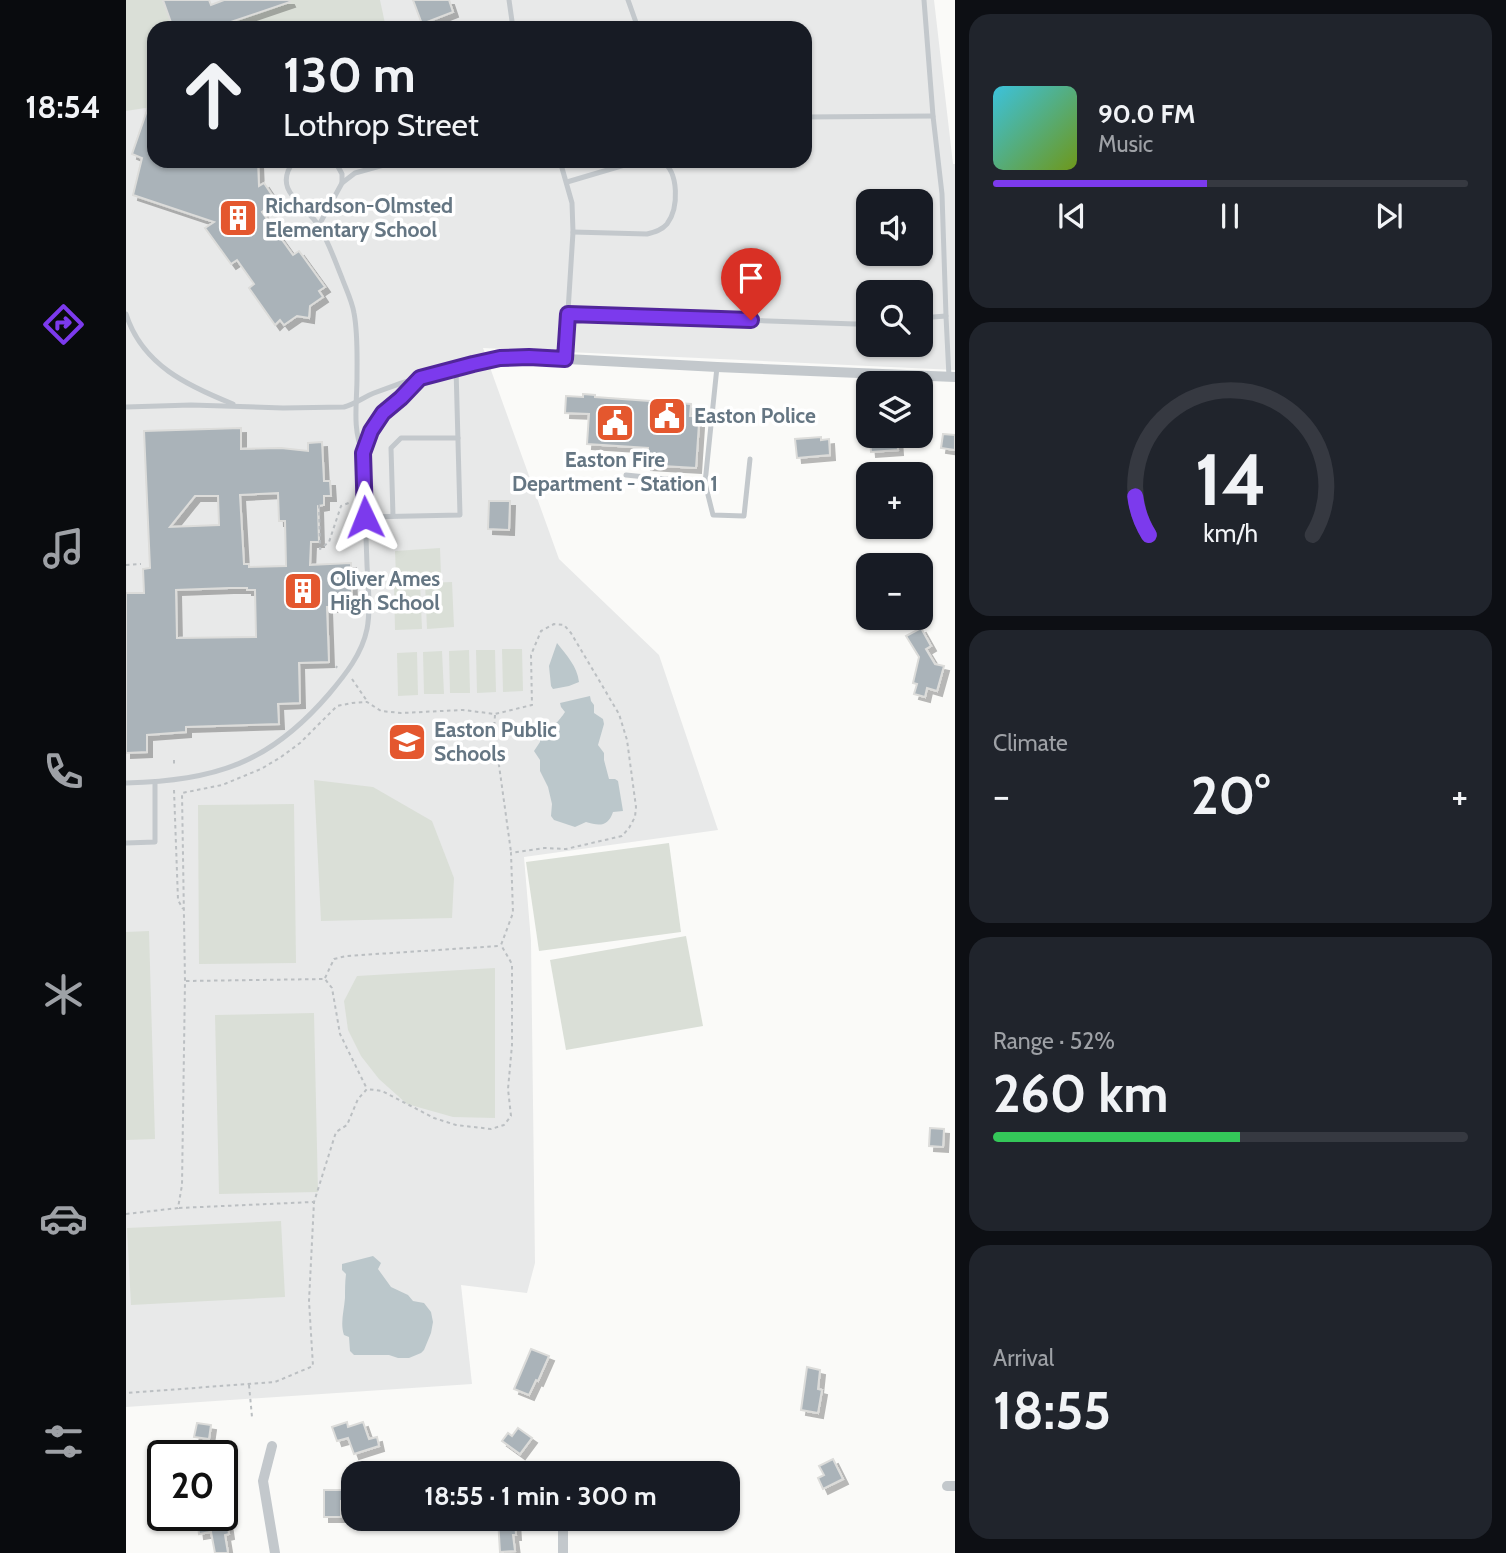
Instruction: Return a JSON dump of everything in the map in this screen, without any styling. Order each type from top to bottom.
[{"type":"street","points":[[487,361],[522,357],[952,377]]},
{"type":"street","points":[[272,1446],[263,1480],[275,1553]]},
{"type":"street","points":[[563,1531],[563,1553]]},
{"type":"lane","points":[[509,0],[512,21]]},
{"type":"lane","points":[[628,0],[636,21]]},
{"type":"lane","points":[[924,0],[942,194],[946,316],[952,377]]},
{"type":"lane","points":[[812,117],[933,116]]},
{"type":"lane","points":[[126,783],[186,779],[207,774],[235,765],[277,743],[303,722],[347,672],[362,645],[367,628],[363,453],[356,435],[357,353],[354,315],[342,278],[319,226],[289,191],[286,183],[290,168]]},
{"type":"lane","points":[[339,168],[342,183]]},
{"type":"lane","points":[[319,226],[342,183],[355,173],[373,168]]},
{"type":"lane","points":[[562,168],[572,203],[573,232],[565,359]]},
{"type":"lane","points":[[567,182],[614,168]]},
{"type":"lane","points":[[573,232],[648,234],[659,231],[667,225],[673,211],[675,182],[670,168]]},
{"type":"lane","points":[[126,314],[141,345],[159,364],[189,385],[240,407]]},
{"type":"lane","points":[[568,314],[856,324]]},
{"type":"lane","points":[[933,317],[946,316]]},
{"type":"lane","points":[[126,407],[344,407],[373,393],[487,361]]},
{"type":"lane","points":[[717,367],[705,483],[713,515],[744,516],[750,459]]},
{"type":"lane","points":[[365,517],[460,515],[456,368]]},
{"type":"lane","points":[[363,453],[378,418],[420,378]]},
{"type":"lane","points":[[393,516],[391,448],[401,438],[458,438]]},
{"type":"lane","points":[[626,475],[705,483]]},
{"type":"lane","points":[[126,843],[155,842],[155,782]]},
{"type":"path","points":[[319,506],[320,549],[329,542],[341,506],[351,502]]},
{"type":"path","points":[[126,565],[141,565]]},
{"type":"path","points":[[347,672],[367,702],[381,711],[463,710],[495,714],[532,705],[531,655],[541,631],[554,624],[564,625],[619,714],[627,740],[635,817],[622,836],[566,849],[544,848],[511,853]]},
{"type":"path","points":[[178,1209],[181,1185],[185,981],[182,793],[222,785],[261,769],[300,743],[337,706],[367,702]]},
{"type":"path","points":[[495,714],[494,729],[511,853],[513,913],[501,945]]},
{"type":"path","points":[[174,791],[178,900],[184,910]]},
{"type":"path","points":[[325,979],[334,959],[346,956],[501,945]]},
{"type":"path","points":[[366,1089],[382,1091],[434,1118],[456,1125],[491,1129],[503,1125],[511,1116],[508,1089],[512,1045],[512,964],[501,945]]},
{"type":"path","points":[[185,981],[325,979]]},
{"type":"path","points":[[325,979],[332,988],[340,1034],[366,1089]]},
{"type":"path","points":[[126,1393],[275,1382],[313,1366],[309,1301],[314,1202],[336,1132],[346,1125],[358,1099],[366,1089]]},
{"type":"path","points":[[126,1213],[314,1202]]},
{"type":"path","points":[[249,1384],[252,1417]]},
{"type":"shaded area","name":"Easton Public Schools","points":[[126,0],[934,0],[955,164],[955,370],[483,348],[559,559],[659,655],[718,830],[524,857],[531,941],[535,1263],[527,1293],[461,1285],[472,1384],[126,1407]]},
{"type":"shaded area","points":[[126,0],[162,0],[170,21],[147,21],[147,109],[126,111]]},
{"type":"shaded area","points":[[274,0],[380,0],[384,21],[228,21]]},
{"type":"shaded area","points":[[440,548],[441,575],[396,577],[395,551]]},
{"type":"shaded area","points":[[452,582],[454,627],[427,629],[425,583]]},
{"type":"shaded area","points":[[420,583],[422,629],[395,630],[394,584]]},
{"type":"shaded area","points":[[557,643],[574,666],[579,682],[553,689],[549,666]]},
{"type":"shaded area","points":[[502,649],[522,649],[523,691],[503,692]]},
{"type":"shaded area","points":[[469,650],[470,693],[450,693],[449,651]]},
{"type":"shaded area","points":[[476,650],[495,650],[496,692],[477,693]]},
{"type":"shaded area","points":[[442,651],[444,694],[424,694],[423,652]]},
{"type":"shaded area","points":[[417,652],[418,695],[398,696],[397,653]]},
{"type":"shaded area","points":[[590,696],[594,713],[603,719],[598,745],[604,753],[609,779],[618,781],[623,811],[613,812],[606,823],[586,822],[575,827],[554,820],[551,816],[552,804],[548,787],[540,771],[540,760],[534,751],[540,742],[540,733],[554,725],[565,712],[560,703]]},
{"type":"shaded area","points":[[314,780],[373,787],[432,821],[454,878],[452,918],[321,921]]},
{"type":"shaded area","points":[[294,804],[296,963],[199,964],[198,805]]},
{"type":"shaded area","points":[[669,843],[681,932],[539,951],[526,862]]},
{"type":"shaded area","points":[[149,931],[155,1139],[126,1140],[126,932]]},
{"type":"shaded area","points":[[686,936],[703,1026],[566,1050],[550,960]]},
{"type":"shaded area","points":[[495,968],[495,1118],[453,1117],[407,1104],[379,1079],[361,1056],[348,1030],[344,1001],[357,976]]},
{"type":"shaded area","points":[[314,1013],[318,1192],[219,1194],[215,1015]]},
{"type":"shaded area","points":[[281,1221],[285,1297],[131,1305],[127,1228]]},
{"type":"shaded area","points":[[373,1256],[381,1263],[378,1269],[391,1287],[408,1295],[413,1301],[424,1303],[431,1312],[431,1333],[421,1353],[409,1358],[398,1358],[389,1355],[354,1355],[350,1351],[349,1337],[344,1335],[342,1326],[346,1274],[342,1270],[342,1264]]},
{"type":"building","points":[[163,0],[209,0],[211,5],[224,0],[290,2],[234,21],[170,21]]},
{"type":"building","points":[[413,0],[449,0],[453,12],[430,21],[421,21]]},
{"type":"building","name":"Richardson-Olmsted Elementary School","points":[[147,110],[147,168],[258,168],[259,186],[264,183],[276,201],[262,212],[293,255],[299,251],[325,287],[319,291],[323,297],[310,306],[309,318],[297,316],[284,325],[280,320],[275,325],[249,288],[254,284],[237,260],[231,264],[205,228],[214,222],[133,195],[142,158],[132,154]]},
{"type":"building","points":[[583,394],[691,404],[690,416],[696,416],[696,423],[699,423],[696,468],[646,465],[648,448],[587,444],[589,414],[565,413],[566,396],[583,397]]},
{"type":"building","name":"Oliver Ames High School","points":[[241,428],[241,449],[281,448],[308,451],[308,443],[322,442],[324,481],[330,481],[331,496],[324,496],[324,505],[318,506],[319,542],[311,542],[310,565],[351,563],[352,597],[344,597],[344,607],[327,607],[329,662],[299,663],[300,703],[278,704],[279,724],[186,727],[186,732],[147,735],[147,752],[126,753],[126,593],[144,593],[143,569],[150,568],[144,431]],"holes":[[[278,493],[279,521],[285,521],[286,566],[249,567],[249,564],[244,564],[240,495]],[[195,496],[218,496],[219,525],[170,527]],[[176,590],[255,590],[256,637],[177,638]]]},
{"type":"building","points":[[943,434],[955,435],[955,450],[941,448]]},
{"type":"building","points":[[821,437],[821,440],[829,439],[830,455],[797,458],[795,439]]},
{"type":"building","points":[[871,448],[898,448],[898,450],[871,452]]},
{"type":"building","points":[[489,501],[510,501],[509,530],[488,529]]},
{"type":"building","points":[[922,630],[931,646],[926,649],[935,664],[944,666],[937,691],[927,688],[925,697],[914,694],[917,684],[913,683],[919,657],[906,636]]},
{"type":"building","points":[[930,1128],[944,1129],[943,1147],[929,1146]]},
{"type":"building","points":[[531,1349],[549,1356],[529,1395],[514,1389]]},
{"type":"building","points":[[807,1367],[820,1370],[818,1389],[822,1390],[818,1413],[801,1410]]},
{"type":"building","points":[[347,1422],[348,1427],[363,1422],[369,1439],[377,1437],[379,1446],[354,1454],[348,1438],[337,1441],[332,1427]]},
{"type":"building","points":[[197,1423],[211,1425],[209,1439],[194,1437]]},
{"type":"building","points":[[518,1428],[532,1438],[520,1454],[502,1441],[508,1433],[512,1436]]},
{"type":"building","points":[[833,1459],[843,1479],[823,1489],[818,1478],[824,1475],[819,1466]]},
{"type":"building","points":[[324,1490],[341,1490],[341,1517],[324,1517]]},
{"type":"building","points":[[199,1531],[229,1531],[229,1534],[225,1535],[228,1553],[215,1553],[211,1532],[199,1534]]},
{"type":"building","points":[[499,1531],[516,1531],[516,1535],[513,1535],[515,1551],[500,1552]]},
{"type":"place","name":"Richardson-Olmsted Elementary School","points":[[238,218]]},
{"type":"place","name":"Easton Police","points":[[667,416]]},
{"type":"place","name":"Easton Fire Department - Station 1","points":[[615,423]]},
{"type":"place","name":"Oliver Ames High School","points":[[303,591]]},
{"type":"place","name":"Easton Public Schools","points":[[407,742]]},
{"type":"route","points":[[365,517],[363,453],[371,431],[378,418],[420,378],[500,358],[565,359],[568,314],[751,320]]}]
